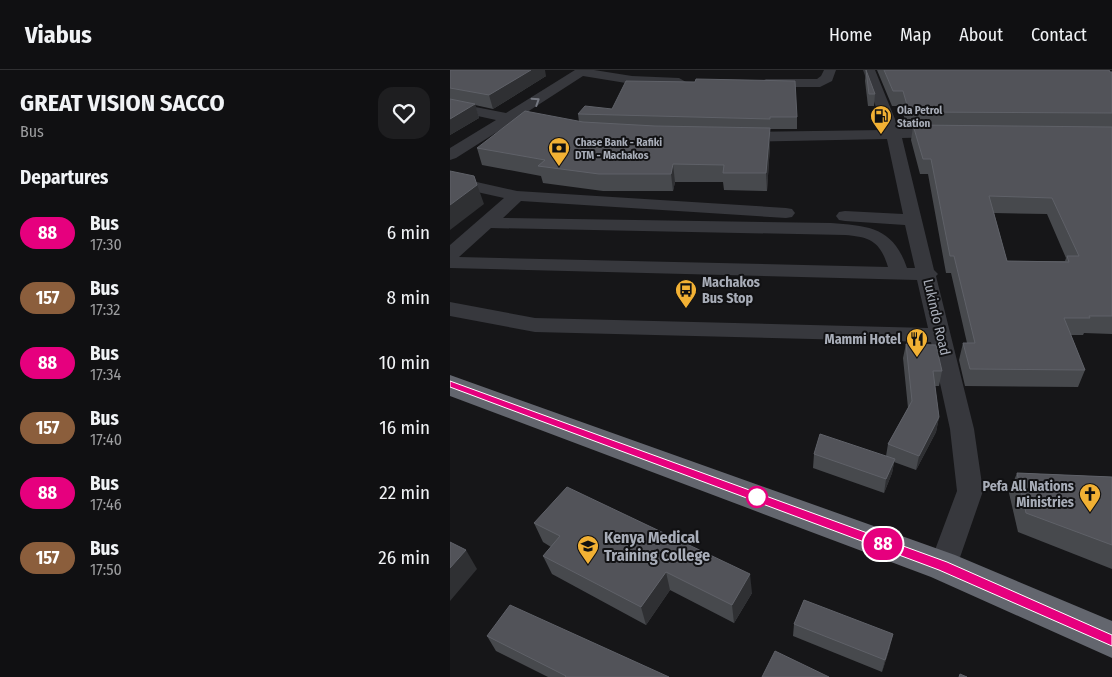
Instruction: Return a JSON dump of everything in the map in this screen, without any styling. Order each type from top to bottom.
[{"type":"highway","points":[[450,385],[943,566],[1112,640]]},
{"type":"street","points":[[751,84],[820,82],[827,78],[830,70]]},
{"type":"street","name":"Lukindo Road","points":[[869,70],[893,133],[913,220],[928,274],[962,429],[970,491],[943,566]]},
{"type":"street","points":[[450,154],[509,119],[583,71],[632,80],[690,83]]},
{"type":"street","points":[[450,106],[558,128]]},
{"type":"street","points":[[723,137],[770,138],[893,133],[953,134]]},
{"type":"street","points":[[450,181],[517,196],[913,220]]},
{"type":"street","points":[[450,254],[517,196]]},
{"type":"street","points":[[487,223],[831,228],[869,232],[884,240],[894,254],[899,272]]},
{"type":"street","points":[[450,262],[928,274]]},
{"type":"street","points":[[450,309],[535,325],[941,335]]},
{"type":"building","points":[[450,70],[531,70],[489,95],[450,88]]},
{"type":"building","points":[[866,70],[875,94],[869,94]]},
{"type":"building","points":[[884,70],[1109,70],[1112,72],[1112,113],[909,112],[903,91],[893,91]]},
{"type":"building","points":[[696,79],[795,81],[797,117],[770,117],[770,119],[578,114],[585,106],[612,109],[626,81],[695,82]]},
{"type":"building","points":[[450,99],[475,104],[450,119]]},
{"type":"building","points":[[525,111],[583,122],[655,126],[770,128],[766,173],[723,173],[724,165],[673,164],[671,174],[599,174],[538,166],[545,160],[477,148]]},
{"type":"building","points":[[913,125],[1112,127],[1112,316],[1064,318],[1085,370],[970,369],[963,343],[975,343],[954,256],[950,256],[931,159],[923,159]],"holes":[[[989,196],[1052,198],[1079,256],[1067,256],[1069,262],[1007,261]]]},
{"type":"building","points":[[450,171],[474,176],[477,185],[450,205]]},
{"type":"building","points":[[906,344],[936,345],[942,371],[933,371],[939,417],[919,456],[888,444],[912,401]]},
{"type":"building","points":[[820,434],[895,459],[886,479],[814,454]]},
{"type":"building","points":[[1017,473],[1112,477],[1112,545],[1026,513]]},
{"type":"building","points":[[567,487],[750,574],[732,605],[666,572],[641,607],[543,556],[560,536],[534,523]]},
{"type":"building","points":[[450,542],[466,550],[450,568]]},
{"type":"building","points":[[804,600],[893,634],[885,660],[794,624]]},
{"type":"building","points":[[510,605],[669,677],[565,677],[487,636]]},
{"type":"building","points":[[775,651],[829,677],[762,677]]},
{"type":"bus line","name":"88","points":[[450,385],[943,566],[1112,640]]},
{"type":"place","name":"Ola Petrol Station","points":[[881,135]]},
{"type":"place","name":"Chase Bank - Rafiki DTM - Machakos","points":[[559,167]]},
{"type":"place","name":"Machakos Bus Stop","points":[[686,309]]},
{"type":"place","name":"Mammi Hotel","points":[[917,358]]},
{"type":"place","name":"Pefa All Nations Ministries","points":[[1090,513]]},
{"type":"place","name":"Kenya Medical Training College","points":[[588,565]]}]
